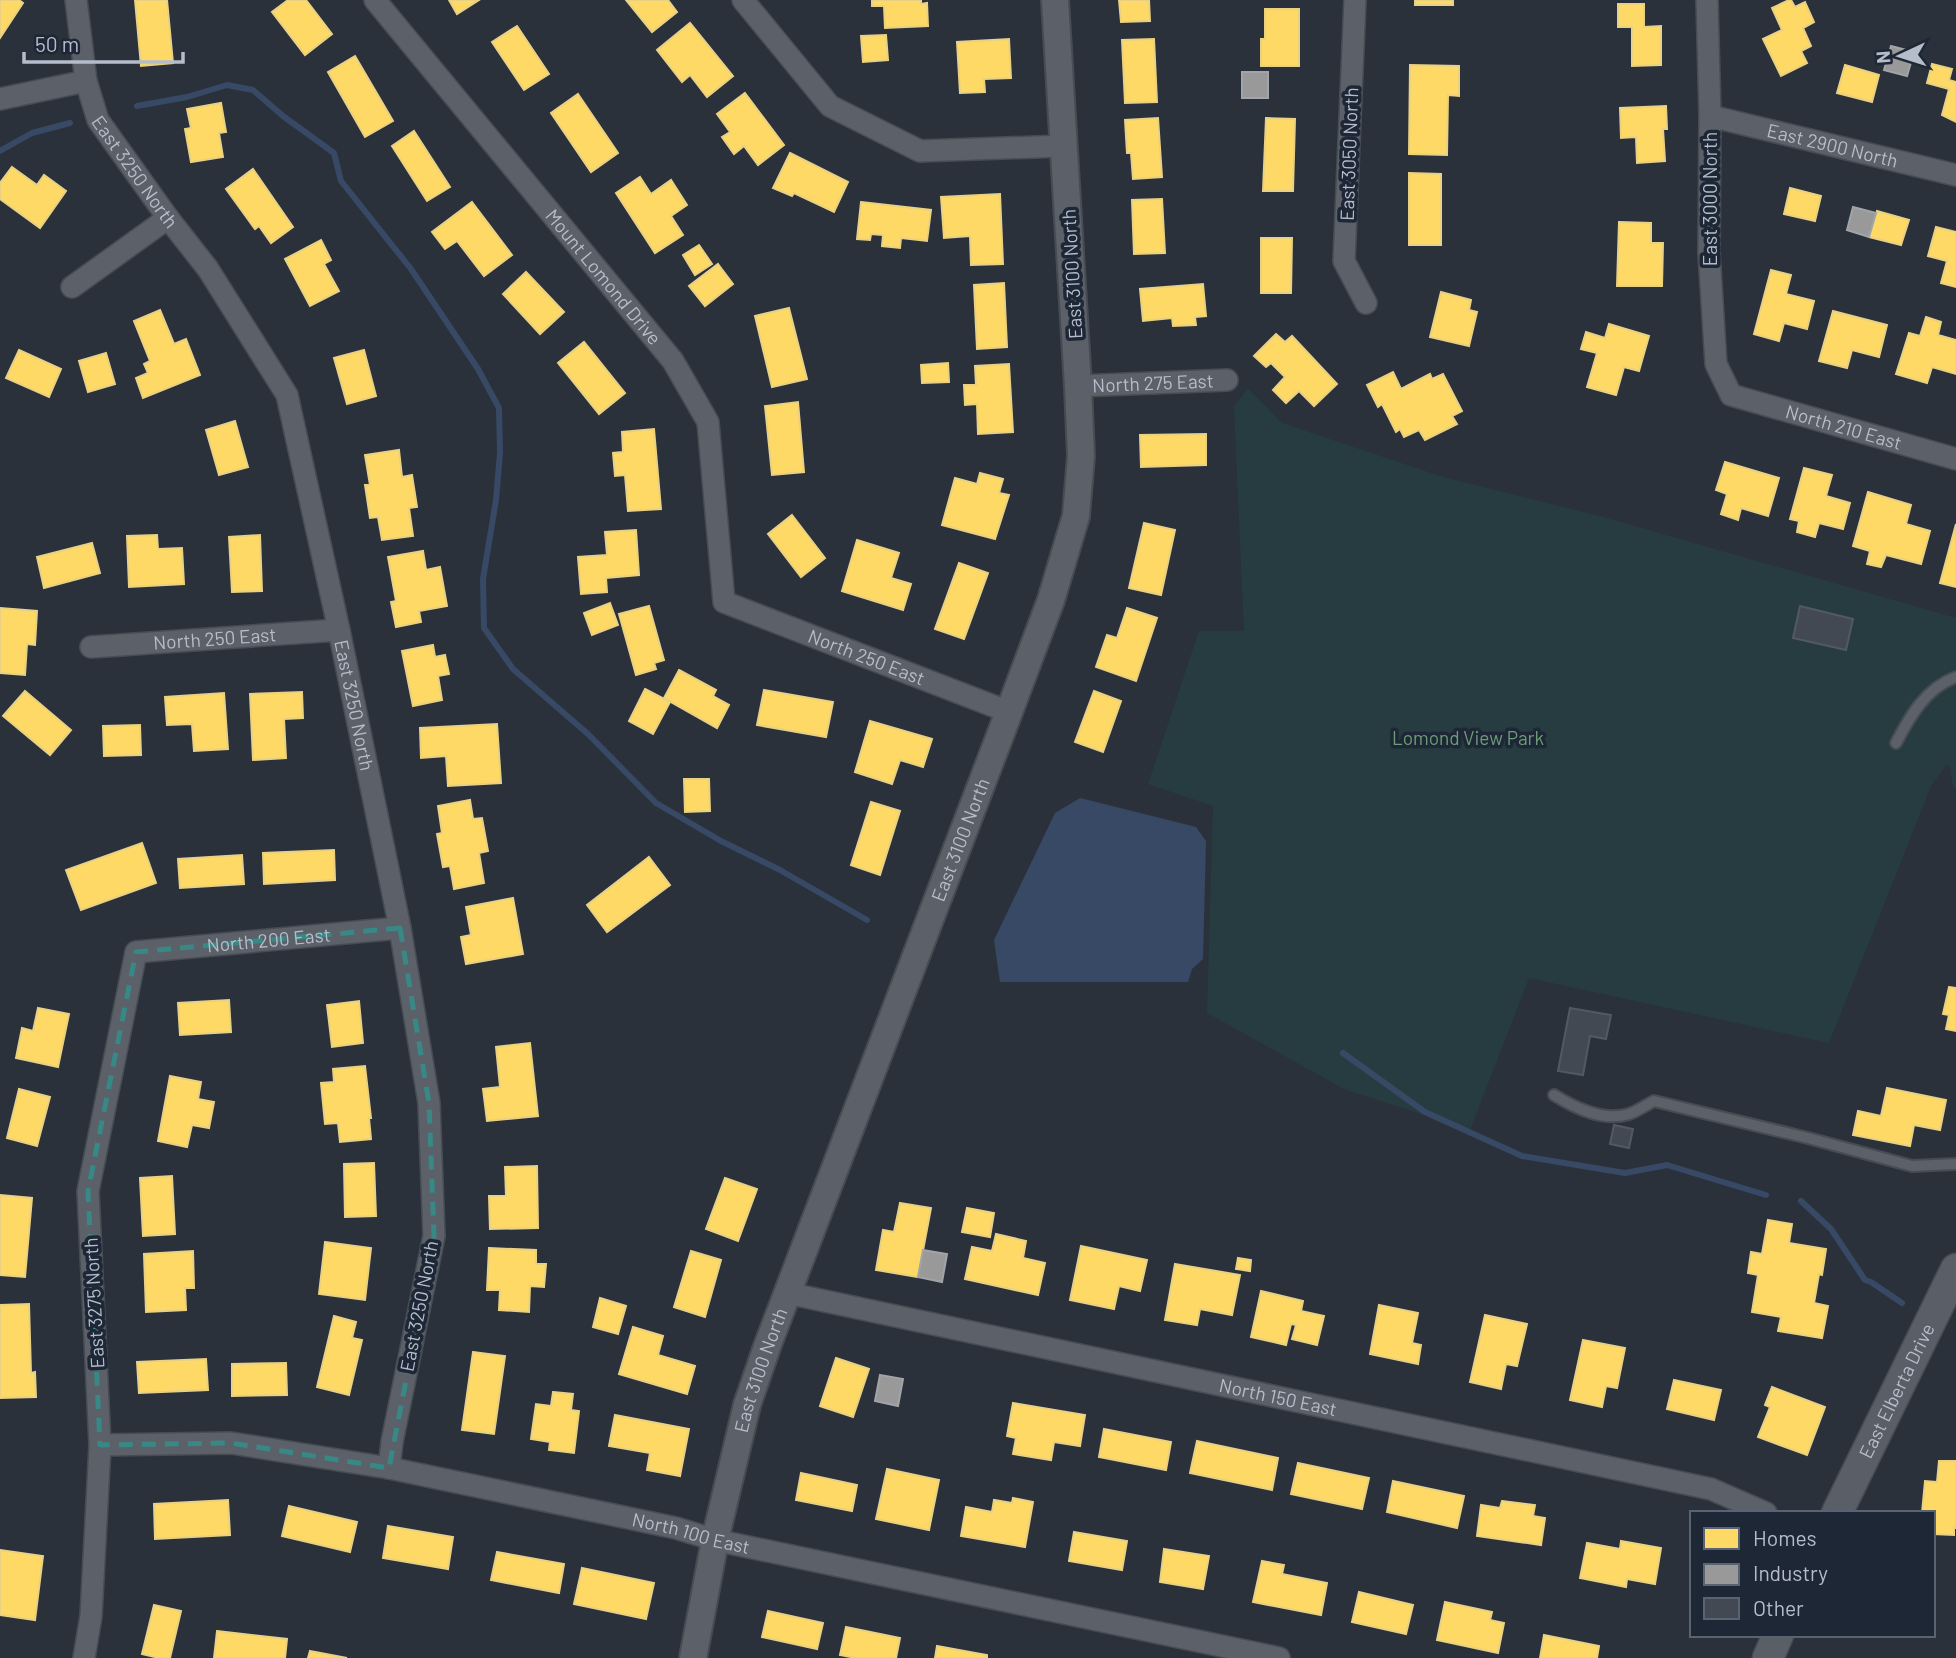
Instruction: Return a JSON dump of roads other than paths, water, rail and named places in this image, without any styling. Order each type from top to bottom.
[{"type":"main road","name":"East Elberta Drive","points":[[1838,1511],[1956,1269]]},
{"type":"main road","points":[[1768,1658],[1777,1637]]},
{"type":"street","name":"East 3250 North","points":[[76,0],[86,81],[97,120],[208,269],[286,396],[339,630],[400,928],[429,1103],[434,1236],[389,1468]]},
{"type":"street","name":"Mount Lomond Drive","points":[[375,0],[674,361],[708,422],[724,601]]},
{"type":"street","points":[[743,0],[830,106],[920,151],[1064,146]]},
{"type":"street","name":"East 3100 North","points":[[693,1658],[715,1540],[747,1405],[787,1293],[1051,600],[1076,516],[1081,456],[1055,0]]},
{"type":"street","name":"East 3050 North","points":[[1355,0],[1344,261],[1366,303]]},
{"type":"street","name":"East 3000 North","points":[[1707,0],[1709,253],[1716,364],[1731,394]]},
{"type":"street","points":[[0,99],[86,81]]},
{"type":"street","name":"East 2900 North","points":[[1710,116],[1956,175]]},
{"type":"street","points":[[72,287],[168,218]]},
{"type":"street","name":"North 275 East","points":[[1078,386],[1227,380]]},
{"type":"street","name":"North 210 East","points":[[1731,394],[1956,459]]},
{"type":"street","name":"North 250 East","points":[[724,601],[1009,712]]},
{"type":"street","name":"North 250 East","points":[[91,647],[339,630]]},
{"type":"street","name":"North 200 East","points":[[136,952],[400,928]]},
{"type":"street","name":"East 3275 North","points":[[84,1658],[91,1616],[100,1445],[88,1191],[136,952]]},
{"type":"street","name":"North 150 East","points":[[787,1293],[1712,1489],[1762,1511]]},
{"type":"street","name":"North 100 East","points":[[100,1445],[231,1443],[389,1468],[676,1528],[715,1540],[1279,1658]]},
{"type":"lane","points":[[1896,743],[1911,715],[1931,691],[1946,680],[1956,677]]},
{"type":"lane","points":[[1554,1095],[1574,1108],[1604,1115],[1628,1114],[1654,1101],[1912,1166],[1956,1164]]},
{"type":"water","points":[[1080,798],[1196,827],[1206,841],[1203,959],[1192,969],[1188,982],[1000,982],[994,940],[1055,813]]},
{"type":"waterway","points":[[137,106],[187,97],[227,85],[253,90],[283,116],[334,153],[341,181],[411,269],[478,369],[499,408],[500,453],[496,500],[483,579],[484,628],[513,669],[588,734],[656,803],[867,920]]},
{"type":"waterway","points":[[0,151],[32,133],[70,123]]},
{"type":"waterway","points":[[1343,1053],[1425,1112],[1522,1156],[1625,1173],[1667,1165],[1766,1195]]},
{"type":"waterway","points":[[1801,1201],[1831,1229],[1865,1280],[1902,1303]]},
{"type":"park label","name":"Lomond View Park","points":[[1468,738]]}]
